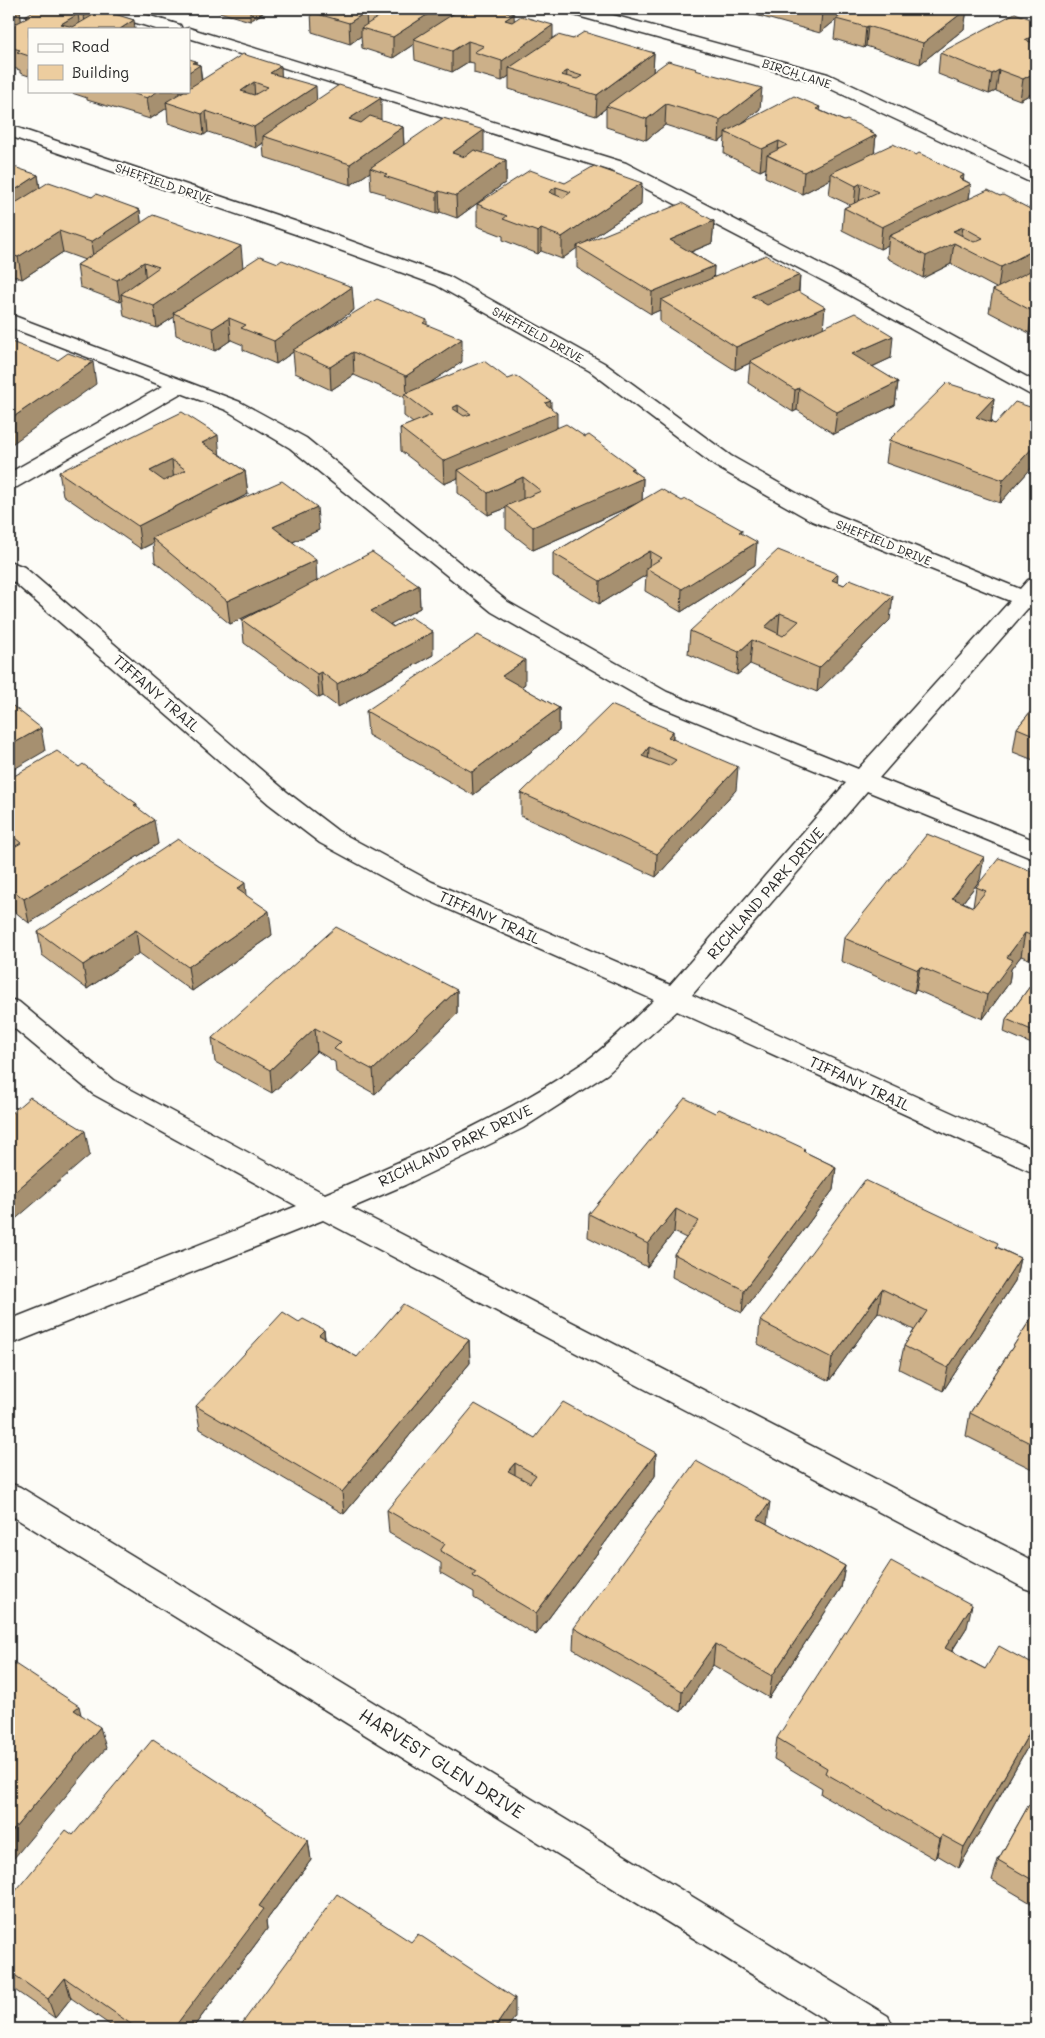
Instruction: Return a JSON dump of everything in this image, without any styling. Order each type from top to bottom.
[{"type":"street","points":[[110,9],[171,28]]},
{"type":"street","name":"BIRCH LANE","points":[[574,9],[822,78],[1036,179]]},
{"type":"street","points":[[190,33],[619,166],[842,284],[1036,390]]},
{"type":"street","name":"SHEFFIELD DRIVE","points":[[9,130],[308,232],[443,281],[597,367],[723,461],[820,516],[1032,596]]},
{"type":"street","points":[[9,320],[234,406],[298,443],[500,607],[658,697],[1036,851]]},
{"type":"street","points":[[9,482],[181,386]]},
{"type":"street","name":"TIFFANY TRAIL","points":[[9,568],[16,572],[278,798],[329,837],[423,888],[674,998],[1036,1163]]},
{"type":"street","name":"RICHLAND PARK DRIVE","points":[[9,1333],[395,1177],[513,1120],[597,1067],[674,998],[862,781],[1032,596]]},
{"type":"street","points":[[9,1009],[103,1086],[324,1207],[1036,1578]]},
{"type":"street","name":"HARVEST GLEN DRIVE","points":[[9,1497],[875,2029]]},
{"type":"building","points":[[37,9],[97,9],[84,16],[78,14],[61,24],[73,27],[102,10],[134,20],[122,28],[28,28],[28,56],[17,52],[20,50],[9,47],[9,27],[29,17],[25,16]]},
{"type":"building","points":[[316,9],[436,9],[393,37],[361,28],[380,16],[366,12],[349,23],[311,12]]},
{"type":"building","points":[[461,9],[495,9],[514,14],[505,20],[512,22],[521,16],[553,25],[502,61],[474,52],[484,46],[468,41],[452,51],[414,39]]},
{"type":"building","points":[[809,9],[827,9],[822,12]]},
{"type":"building","points":[[850,9],[967,9],[923,43],[868,26],[836,19]]},
{"type":"building","points":[[1015,13],[1036,21],[1036,34],[1025,40],[1036,44],[1036,72],[1023,79],[999,70],[992,74],[940,53]]},
{"type":"building","points":[[584,32],[654,53],[597,95],[509,68],[558,35],[573,39]],"holes":[[[567,71],[582,76],[577,79],[561,75]]]},
{"type":"building","points":[[243,54],[281,66],[270,73],[316,86],[254,127],[206,111],[202,114],[166,102],[182,92],[190,92],[190,87]],"holes":[[[254,82],[268,87],[254,95],[241,91]]]},
{"type":"building","points":[[190,59],[196,61],[193,63],[200,65],[190,71]]},
{"type":"building","points":[[668,61],[762,88],[720,120],[666,104],[647,119],[606,106]]},
{"type":"building","points":[[339,85],[381,98],[349,119],[361,123],[370,116],[403,127],[350,164],[263,136]]},
{"type":"building","points":[[128,92],[156,92],[147,98]]},
{"type":"building","points":[[794,96],[820,107],[816,109],[844,121],[847,120],[872,131],[869,132],[876,135],[804,172],[767,155],[787,145],[779,141],[762,149],[725,132]]},
{"type":"building","points":[[443,118],[484,130],[452,153],[465,157],[474,150],[506,160],[456,196],[439,191],[437,193],[384,176],[387,174],[370,168]]},
{"type":"building","points":[[893,144],[916,155],[919,153],[964,175],[959,178],[971,184],[882,227],[844,208],[878,192],[861,183],[856,186],[831,173]]},
{"type":"building","points":[[594,166],[642,183],[562,237],[541,229],[538,232],[503,219],[507,216],[477,204],[530,170],[565,183]],"holes":[[[556,187],[571,192],[563,198],[549,192]]]},
{"type":"building","points":[[9,167],[38,175],[9,194]]},
{"type":"building","points":[[49,182],[92,197],[96,194],[140,210],[91,242],[59,231],[18,257],[9,254],[9,207]]},
{"type":"building","points":[[988,190],[1000,196],[1003,195],[1036,212],[1036,249],[1001,267],[954,243],[926,256],[889,236]],"holes":[[[963,227],[983,238],[974,242],[953,231]]]},
{"type":"building","points":[[682,203],[714,221],[670,240],[714,266],[652,292],[577,246]]},
{"type":"building","points":[[153,215],[241,246],[154,306],[121,294],[159,267],[144,262],[117,280],[77,265]]},
{"type":"building","points":[[766,255],[800,275],[752,296],[767,305],[798,291],[825,307],[736,347],[661,300]]},
{"type":"building","points":[[260,256],[278,263],[282,260],[352,287],[274,341],[241,328],[246,325],[229,318],[213,328],[173,313]]},
{"type":"building","points":[[1036,268],[1036,309],[1032,311],[993,290]]},
{"type":"building","points":[[377,299],[427,320],[423,323],[462,339],[406,376],[353,352],[330,367],[293,350]]},
{"type":"building","points":[[855,313],[893,336],[852,354],[898,382],[837,412],[799,388],[795,390],[750,361]]},
{"type":"building","points":[[9,341],[58,360],[68,353],[93,362],[9,420]]},
{"type":"building","points":[[484,361],[508,379],[516,376],[551,401],[545,403],[557,413],[443,461],[400,428],[432,415],[404,394]],"holes":[[[458,405],[471,414],[464,416],[452,408]]]},
{"type":"building","points":[[947,383],[994,398],[976,417],[995,424],[1015,402],[1036,409],[1036,444],[1003,480],[889,440]]},
{"type":"building","points":[[182,412],[218,435],[202,443],[245,471],[138,526],[59,472]],"holes":[[[172,460],[186,470],[164,481],[150,471]]]},
{"type":"building","points":[[566,424],[585,437],[589,435],[634,468],[630,469],[643,478],[533,527],[506,506],[541,491],[523,477],[488,493],[458,470]]},
{"type":"building","points":[[282,481],[317,507],[273,527],[316,560],[227,601],[152,538]]},
{"type":"building","points":[[661,489],[682,501],[686,499],[742,530],[739,532],[757,542],[682,589],[646,568],[662,558],[650,551],[600,581],[553,553]]},
{"type":"building","points":[[778,550],[838,574],[832,580],[844,585],[850,579],[893,596],[819,668],[752,640],[739,652],[690,631]],"holes":[[[780,613],[799,621],[783,636],[765,627]]]},
{"type":"building","points":[[372,552],[419,585],[371,611],[393,627],[411,617],[433,632],[337,684],[321,672],[317,674],[242,620]]},
{"type":"building","points":[[478,635],[525,660],[502,676],[559,708],[472,772],[366,711]]},
{"type":"building","points":[[9,703],[41,728],[9,746]]},
{"type":"building","points":[[611,705],[673,731],[668,737],[738,767],[657,854],[521,793]],"holes":[[[649,747],[676,760],[669,766],[642,756]]]},
{"type":"building","points":[[1036,705],[1036,736],[1017,728]]},
{"type":"building","points":[[57,751],[79,767],[83,764],[137,804],[134,805],[154,820],[24,899],[9,887],[9,850],[21,843],[9,833],[9,779]]},
{"type":"building","points":[[927,834],[984,857],[952,898],[973,907],[986,891],[976,887],[999,858],[1036,873],[1036,932],[1033,936],[1025,933],[1007,957],[1013,960],[987,995],[920,967],[918,970],[844,938]]},
{"type":"building","points":[[178,839],[245,883],[237,889],[269,911],[188,967],[136,930],[83,965],[38,932]]},
{"type":"building","points":[[336,927],[457,990],[373,1070],[334,1049],[341,1042],[315,1028],[270,1070],[212,1038]]},
{"type":"building","points":[[1036,978],[1036,1032],[1006,1019]]},
{"type":"building","points":[[30,1097],[85,1131],[9,1197],[9,1115]]},
{"type":"building","points":[[685,1098],[715,1113],[719,1109],[805,1149],[803,1151],[836,1167],[744,1290],[674,1254],[699,1221],[676,1209],[648,1244],[589,1214]]},
{"type":"building","points":[[865,1180],[998,1243],[996,1247],[1020,1258],[948,1368],[904,1346],[927,1311],[882,1289],[832,1358],[760,1321]]},
{"type":"building","points":[[403,1304],[469,1340],[342,1492],[196,1406],[283,1312],[299,1322],[303,1319],[324,1330],[319,1335],[357,1357]]},
{"type":"building","points":[[1036,1311],[1036,1446],[970,1413]]},
{"type":"building","points":[[563,1402],[656,1453],[536,1613],[473,1576],[476,1572],[440,1551],[445,1544],[387,1510],[475,1404],[535,1438]],"holes":[[[515,1463],[536,1475],[530,1483],[508,1471]]]},
{"type":"building","points":[[696,1461],[770,1502],[758,1519],[845,1566],[772,1676],[715,1644],[682,1691],[574,1628]]},
{"type":"building","points":[[891,1561],[972,1605],[945,1648],[985,1669],[999,1646],[1036,1666],[1036,1721],[964,1847],[942,1835],[940,1839],[825,1773],[827,1768],[777,1738]]},
{"type":"building","points":[[9,1660],[79,1706],[74,1710],[100,1727],[9,1835]]},
{"type":"building","points":[[153,1739],[308,1840],[259,1906],[264,1909],[173,2029],[138,2029],[65,1978],[48,1999],[9,1971],[9,1899],[66,1830],[73,1835]]},
{"type":"building","points":[[1036,1792],[1036,1882],[998,1860]]},
{"type":"building","points":[[337,1894],[411,1942],[418,1934],[515,1998],[494,2029],[238,2029]]}]
